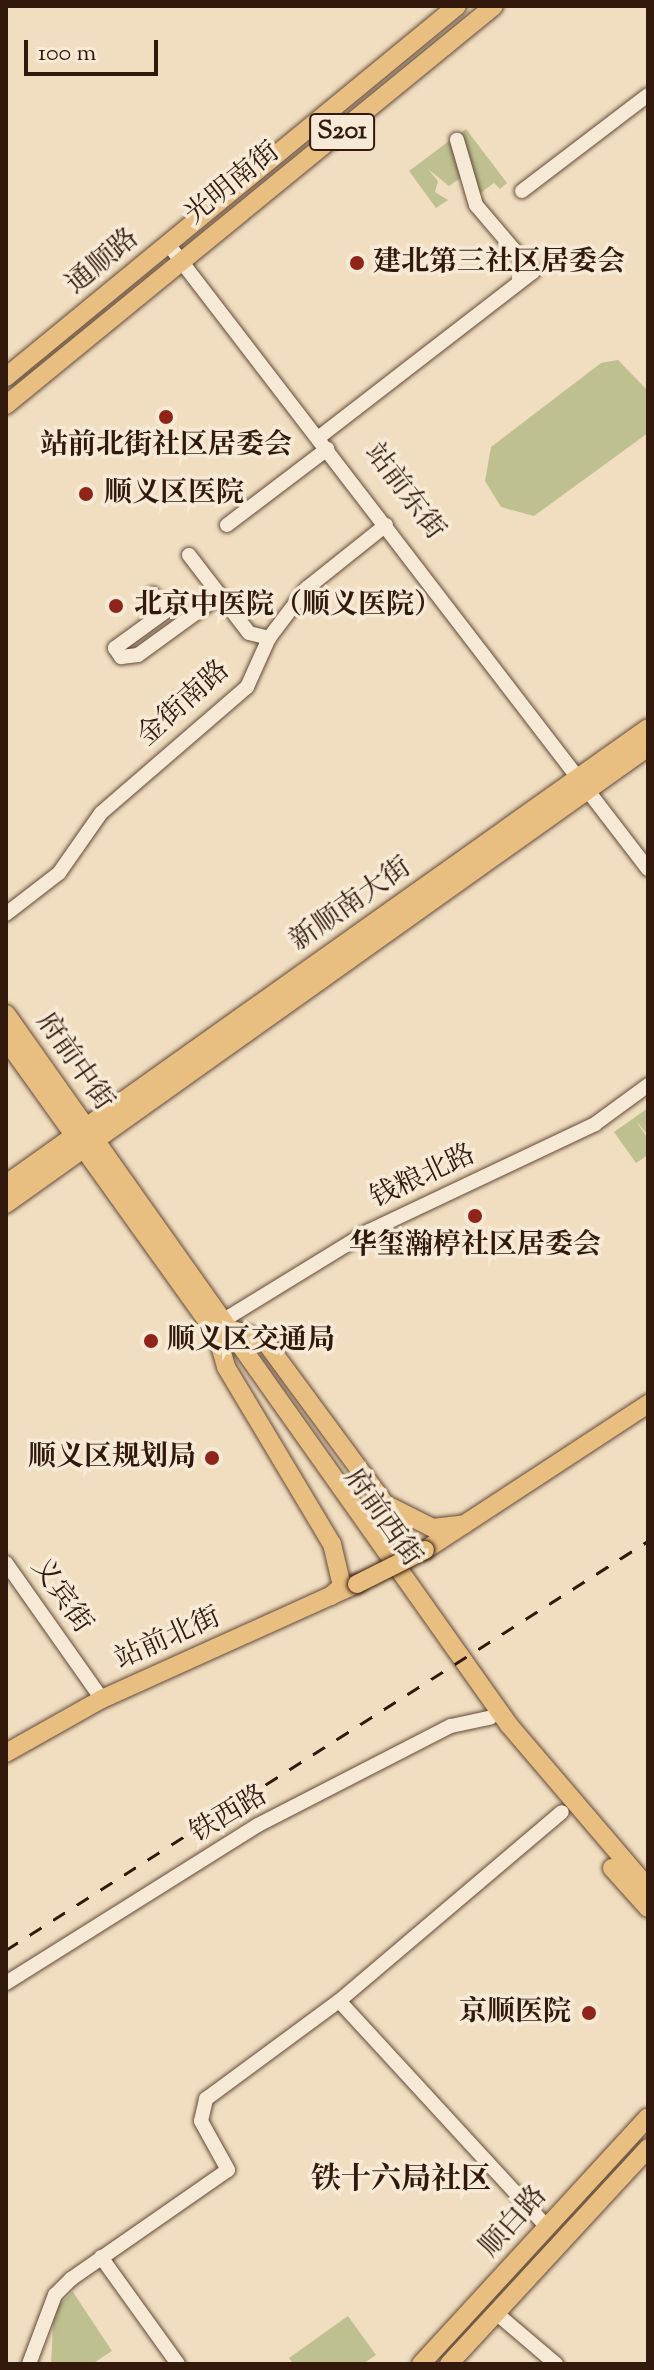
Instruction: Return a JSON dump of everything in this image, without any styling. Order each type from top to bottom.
[{"type":"main road","name":"通顺路","points":[[6,377],[457,6]]},
{"type":"main road","name":"光明南街","points":[[6,405],[494,6]]},
{"type":"main road","name":"新顺南大街","points":[[84,1139],[586,782],[648,728]]},
{"type":"main road","name":"新顺南大街","points":[[586,782],[648,747]]},
{"type":"main road","name":"府前中街","points":[[6,1014],[84,1139]]},
{"type":"main road","name":"府前中街","points":[[6,1040],[84,1139]]},
{"type":"main road","points":[[6,1184],[84,1139]]},
{"type":"main road","points":[[6,1204],[84,1139]]},
{"type":"main road","name":"府前西街","points":[[84,1139],[534,1758],[648,1888]]},
{"type":"main road","points":[[331,1596],[342,1586],[332,1544],[226,1367],[222,1328],[264,1340],[385,1504],[433,1528],[465,1524],[648,1404]]},
{"type":"main road","name":"府前西街","points":[[222,1328],[490,1718],[562,1812],[648,1908]]},
{"type":"main road","name":"站前北街","points":[[6,1753],[102,1699],[357,1584],[425,1550],[465,1524]]},
{"type":"main road","points":[[631,2135],[648,2105]]},
{"type":"main road","name":"顺白路","points":[[421,2364],[648,2117]]},
{"type":"main road","name":"顺白路","points":[[449,2364],[647,2150]]},
{"type":"street","points":[[522,191],[648,95]]},
{"type":"street","points":[[227,525],[323,440],[533,272],[476,205],[457,140]]},
{"type":"street","name":"站前东街","points":[[172,241],[586,782]]},
{"type":"street","name":"站前东街","points":[[323,440],[586,782]]},
{"type":"street","name":"金街南路","points":[[6,914],[59,873],[101,813],[247,687],[269,638],[307,588],[386,525]]},
{"type":"street","points":[[189,555],[218,597],[249,633],[269,638]]},
{"type":"street","points":[[153,594],[166,611],[115,648],[121,657],[138,655],[218,597]]},
{"type":"street","points":[[586,782],[648,858]]},
{"type":"street","points":[[586,782],[648,869]]},
{"type":"street","name":"钱粮北路","points":[[222,1328],[369,1231],[595,1124],[648,1085]]},
{"type":"street","name":"义宾街","points":[[6,1563],[102,1699]]},
{"type":"street","name":"铁西路","points":[[6,1983],[258,1825],[451,1726],[490,1718]]},
{"type":"street","points":[[29,2364],[55,2295],[101,2257],[228,2170],[201,2121],[206,2099],[339,2001],[562,1812]]},
{"type":"street","points":[[339,2001],[436,2115],[547,2227]]},
{"type":"street","points":[[101,2257],[178,2364]]},
{"type":"street","points":[[496,2313],[556,2364]]},
{"type":"green space","points":[[466,129],[507,183],[500,189],[494,183],[479,194],[459,134]]},
{"type":"green space","points":[[453,138],[462,177],[449,186],[428,169],[438,181],[435,192],[448,200],[436,208],[409,171]]},
{"type":"green space","points":[[618,360],[648,391],[648,433],[534,516],[501,507],[485,481],[491,447],[601,363]]},
{"type":"green space","points":[[648,1108],[648,1135],[636,1121],[648,1139],[648,1155],[636,1163],[614,1132]]},
{"type":"green space","points":[[73,2292],[112,2351],[92,2364],[51,2364],[54,2309]]},
{"type":"green space","points":[[348,2316],[376,2355],[363,2364],[293,2364],[289,2358]]},
{"type":"railway","points":[[6,1950],[648,1541]]},
{"type":"place","name":"建北第三社区居委会","points":[[357,263]]},
{"type":"place","name":"站前北街社区居委会","points":[[166,417]]},
{"type":"place","name":"顺义区医院","points":[[86,494]]},
{"type":"place","name":"北京中医院（顺义医院）","points":[[116,606]]},
{"type":"place","name":"华玺瀚楟社区居委会","points":[[475,1216]]},
{"type":"place","name":"顺义区交通局","points":[[151,1341]]},
{"type":"place","name":"顺义区规划局","points":[[212,1458]]},
{"type":"place","name":"京顺医院","points":[[589,2013]]},
{"type":"district","name":"铁十六局社区","points":[[401,2181]]}]
